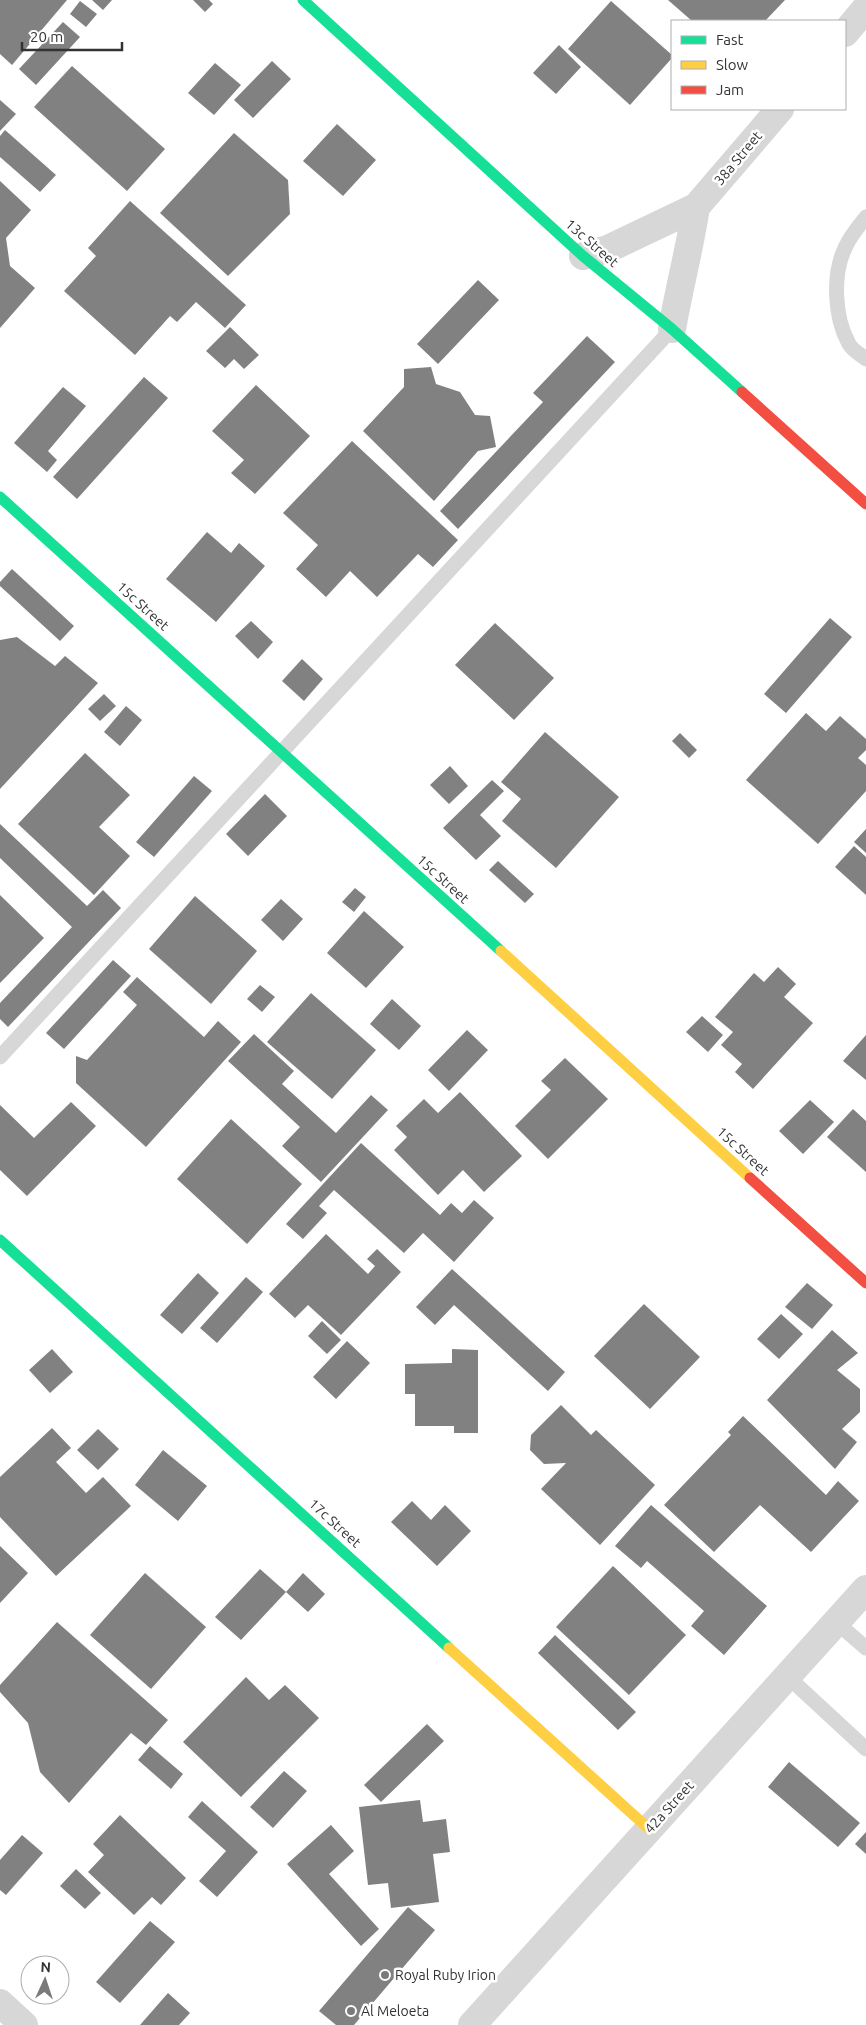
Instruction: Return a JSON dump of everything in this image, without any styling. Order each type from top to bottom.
[{"type":"street","name":"13c Street","points":[[303,0],[583,256],[672,329],[866,504]]},
{"type":"street","points":[[846,32],[866,8]]},
{"type":"street","name":"38a Street","points":[[583,256],[608,249],[696,207],[779,110]]},
{"type":"street","points":[[672,329],[691,244],[696,207]]},
{"type":"street","name":"15c Street","points":[[0,497],[866,1283]]},
{"type":"street","name":"17c Street","points":[[0,1240],[649,1829]]},
{"type":"street","name":"42a Street","points":[[472,2025],[866,1589]]},
{"type":"street","points":[[0,2003],[24,2025]]},
{"type":"lane","points":[[866,217],[845,247],[838,271],[838,301],[841,322],[850,345],[866,359]]},
{"type":"lane","points":[[0,1057],[672,329]]},
{"type":"lane","points":[[836,1622],[866,1648]]},
{"type":"lane","points":[[787,1676],[866,1749]]},
{"type":"building","points":[[0,0],[67,0],[12,65],[0,54]]},
{"type":"building","points":[[92,0],[112,0],[103,10]]},
{"type":"building","points":[[193,0],[209,0],[213,4],[205,12]]},
{"type":"building","points":[[668,0],[785,0],[766,20],[691,20]]},
{"type":"building","points":[[80,1],[97,14],[86,27],[70,14]]},
{"type":"building","points":[[611,1],[671,54],[671,59],[630,105],[568,49]]},
{"type":"building","points":[[63,22],[80,37],[36,85],[19,69]]},
{"type":"building","points":[[559,45],[581,67],[556,94],[533,73]]},
{"type":"building","points":[[272,61],[291,79],[253,118],[234,100]]},
{"type":"building","points":[[215,63],[241,85],[214,115],[188,93]]},
{"type":"building","points":[[72,66],[165,149],[127,191],[34,107]]},
{"type":"building","points":[[0,100],[16,114],[0,131]]},
{"type":"building","points":[[337,124],[376,160],[343,196],[303,161]]},
{"type":"building","points":[[5,130],[56,175],[40,192],[0,157],[0,136]]},
{"type":"building","points":[[234,133],[288,180],[290,214],[228,276],[160,213]]},
{"type":"building","points":[[0,181],[31,210],[6,238],[10,266],[35,288],[0,328]]},
{"type":"building","points":[[130,201],[246,305],[225,328],[196,302],[177,322],[170,316],[135,355],[64,291],[96,256],[88,248]]},
{"type":"building","points":[[478,280],[499,300],[438,364],[417,344]]},
{"type":"building","points":[[230,327],[259,355],[244,369],[234,359],[225,368],[206,351]]},
{"type":"building","points":[[587,336],[615,362],[458,529],[440,511],[543,402],[533,393]]},
{"type":"building","points":[[431,367],[436,384],[460,392],[475,415],[490,416],[496,447],[478,451],[434,501],[363,431],[404,387],[404,369]]},
{"type":"building","points":[[144,377],[168,398],[77,499],[53,477]]},
{"type":"building","points":[[256,385],[310,436],[255,494],[231,473],[244,460],[212,431]]},
{"type":"building","points":[[63,387],[86,406],[48,451],[57,460],[47,472],[14,443]]},
{"type":"building","points":[[352,441],[458,540],[433,567],[418,554],[377,597],[350,571],[326,597],[296,569],[318,545],[283,513]]},
{"type":"building","points":[[207,532],[231,553],[239,543],[265,566],[216,622],[166,579]]},
{"type":"building","points":[[12,569],[74,626],[60,641],[0,586],[0,582]]},
{"type":"building","points":[[830,618],[852,637],[786,713],[764,694]]},
{"type":"building","points":[[251,621],[273,642],[258,659],[235,636]]},
{"type":"building","points":[[495,623],[554,678],[514,720],[455,665]]},
{"type":"building","points":[[17,637],[55,666],[65,656],[98,683],[0,789],[0,640]]},
{"type":"building","points":[[302,659],[323,679],[304,701],[282,681]]},
{"type":"building","points":[[104,694],[116,706],[100,721],[88,709]]},
{"type":"building","points":[[126,706],[142,720],[120,746],[104,732]]},
{"type":"building","points":[[806,713],[826,731],[840,716],[866,739],[866,750],[858,758],[866,765],[866,791],[818,844],[746,780]]},
{"type":"building","points":[[545,732],[619,797],[556,868],[502,821],[521,799],[501,782]]},
{"type":"building","points":[[680,733],[697,750],[689,758],[672,741]]},
{"type":"building","points":[[85,753],[130,795],[99,827],[130,856],[94,895],[18,824]]},
{"type":"building","points":[[450,766],[468,786],[449,804],[430,785]]},
{"type":"building","points":[[194,776],[212,791],[154,857],[136,842]]},
{"type":"building","points":[[492,780],[504,791],[480,815],[501,836],[476,860],[443,828]]},
{"type":"building","points":[[265,794],[287,816],[248,856],[226,834]]},
{"type":"building","points":[[0,824],[87,906],[103,890],[121,908],[8,1027],[0,1019],[0,1003],[72,927],[0,858]]},
{"type":"building","points":[[866,829],[866,853],[854,842]]},
{"type":"building","points":[[854,846],[866,857],[866,895],[835,867]]},
{"type":"building","points":[[498,861],[534,894],[525,903],[489,870]]},
{"type":"building","points":[[355,888],[366,897],[354,912],[342,902]]},
{"type":"building","points":[[0,895],[44,938],[0,983]]},
{"type":"building","points":[[195,896],[257,951],[211,1004],[149,949]]},
{"type":"building","points":[[281,899],[303,919],[283,941],[261,920]]},
{"type":"building","points":[[364,911],[404,947],[366,988],[327,953]]},
{"type":"building","points":[[113,960],[131,976],[64,1049],[46,1033]]},
{"type":"building","points":[[778,967],[796,984],[784,997],[813,1023],[753,1089],[735,1072],[742,1064],[721,1045],[733,1032],[715,1017],[754,973],[764,982]]},
{"type":"building","points":[[137,977],[204,1037],[218,1021],[241,1042],[146,1147],[76,1083],[76,1056],[87,1060],[137,1005],[123,992]]},
{"type":"building","points":[[260,985],[275,997],[262,1012],[247,999]]},
{"type":"building","points":[[311,993],[376,1050],[332,1099],[267,1042]]},
{"type":"building","points":[[392,999],[421,1026],[399,1050],[370,1024]]},
{"type":"building","points":[[702,1016],[723,1035],[708,1052],[686,1032]]},
{"type":"building","points":[[467,1030],[488,1050],[449,1091],[428,1070]]},
{"type":"building","points":[[254,1034],[294,1071],[282,1084],[336,1133],[371,1095],[388,1110],[321,1182],[282,1146],[300,1127],[228,1061]]},
{"type":"building","points":[[866,1035],[866,1080],[843,1061]]},
{"type":"building","points":[[565,1058],[608,1099],[548,1159],[515,1126],[551,1090],[541,1081]]},
{"type":"building","points":[[460,1092],[522,1156],[484,1192],[463,1170],[438,1195],[394,1150],[407,1137],[396,1126],[424,1099],[438,1113]]},
{"type":"building","points":[[810,1100],[834,1122],[803,1154],[779,1131]]},
{"type":"building","points":[[71,1102],[96,1126],[27,1196],[0,1170],[0,1105],[34,1138]]},
{"type":"building","points":[[853,1109],[866,1121],[866,1172],[827,1137]]},
{"type":"building","points":[[231,1119],[302,1184],[247,1244],[177,1179]]},
{"type":"building","points":[[361,1143],[440,1215],[451,1203],[462,1213],[474,1200],[494,1218],[454,1262],[423,1233],[404,1253],[334,1190],[319,1206],[327,1213],[303,1239],[286,1224]]},
{"type":"building","points":[[326,1234],[368,1274],[375,1266],[367,1259],[377,1249],[401,1272],[341,1335],[308,1305],[295,1318],[269,1294]]},
{"type":"building","points":[[452,1269],[565,1372],[548,1391],[454,1305],[435,1325],[416,1307]]},
{"type":"building","points":[[198,1273],[219,1293],[182,1334],[160,1315]]},
{"type":"building","points":[[246,1277],[263,1292],[217,1343],[200,1328]]},
{"type":"building","points":[[807,1283],[833,1305],[812,1329],[785,1307]]},
{"type":"building","points":[[644,1304],[700,1357],[650,1409],[594,1356]]},
{"type":"building","points":[[781,1314],[803,1334],[779,1359],[757,1339]]},
{"type":"building","points":[[322,1321],[341,1340],[327,1354],[308,1336]]},
{"type":"building","points":[[832,1330],[858,1353],[837,1370],[860,1389],[860,1412],[842,1429],[857,1442],[835,1469],[767,1400]]},
{"type":"building","points":[[347,1341],[370,1363],[336,1399],[313,1377]]},
{"type":"building","points":[[52,1349],[73,1372],[50,1393],[29,1370]]},
{"type":"building","points":[[452,1349],[478,1350],[478,1433],[454,1433],[454,1426],[415,1426],[415,1394],[405,1394],[405,1364],[452,1363]]},
{"type":"building","points":[[561,1405],[591,1435],[596,1430],[655,1485],[600,1545],[541,1489],[566,1463],[544,1464],[530,1450],[531,1435]]},
{"type":"building","points":[[743,1416],[826,1495],[838,1481],[859,1501],[811,1552],[760,1505],[714,1552],[664,1505],[731,1435],[728,1432]]},
{"type":"building","points":[[52,1428],[71,1448],[56,1462],[86,1493],[103,1477],[131,1506],[56,1576],[0,1517],[0,1477]]},
{"type":"building","points":[[98,1429],[119,1449],[98,1470],[77,1450]]},
{"type":"building","points":[[163,1450],[207,1486],[178,1521],[135,1485]]},
{"type":"building","points":[[412,1501],[431,1520],[445,1505],[471,1531],[437,1566],[391,1522]]},
{"type":"building","points":[[651,1505],[767,1606],[724,1655],[691,1626],[704,1611],[647,1561],[641,1568],[615,1546]]},
{"type":"building","points":[[0,1546],[28,1573],[0,1603]]},
{"type":"building","points":[[613,1566],[686,1635],[629,1695],[556,1627]]},
{"type":"building","points":[[260,1569],[286,1592],[241,1640],[215,1617]]},
{"type":"building","points":[[145,1573],[206,1627],[151,1689],[90,1635]]},
{"type":"building","points":[[303,1573],[325,1594],[308,1612],[286,1592]]},
{"type":"building","points":[[57,1622],[168,1720],[146,1745],[131,1733],[69,1803],[40,1772],[28,1723],[0,1692],[0,1685]]},
{"type":"building","points":[[555,1635],[636,1712],[618,1730],[538,1653]]},
{"type":"building","points":[[246,1677],[269,1700],[285,1685],[319,1718],[241,1797],[183,1742]]},
{"type":"building","points":[[427,1724],[444,1741],[381,1802],[364,1785]]},
{"type":"building","points":[[150,1746],[183,1774],[171,1789],[138,1760]]},
{"type":"building","points":[[789,1762],[860,1823],[838,1847],[768,1787]]},
{"type":"building","points":[[284,1771],[307,1791],[273,1828],[250,1807]]},
{"type":"building","points":[[420,1800],[423,1822],[446,1819],[450,1852],[433,1854],[439,1902],[391,1908],[388,1883],[368,1885],[359,1807]]},
{"type":"building","points":[[202,1801],[258,1852],[217,1897],[199,1881],[226,1851],[188,1817]]},
{"type":"building","points":[[120,1815],[186,1878],[161,1905],[152,1897],[134,1915],[88,1872],[104,1855],[93,1844]]},
{"type":"building","points":[[331,1825],[354,1851],[329,1874],[379,1929],[361,1946],[287,1864]]},
{"type":"building","points":[[866,1832],[866,1854],[855,1844]]},
{"type":"building","points":[[22,1835],[43,1853],[6,1895],[0,1890],[0,1860]]},
{"type":"building","points":[[76,1869],[101,1893],[85,1909],[60,1886]]},
{"type":"building","points":[[408,1907],[435,1930],[354,2025],[336,2025],[319,2011]]},
{"type":"building","points":[[150,1921],[175,1942],[120,2003],[96,1982]]},
{"type":"building","points":[[168,1993],[190,2013],[179,2025],[140,2025]]},
{"type":"traffic: fast","points":[[303,0],[583,256],[672,329],[742,392]]},
{"type":"traffic: fast","points":[[0,497],[501,951]]},
{"type":"traffic: fast","points":[[0,1240],[449,1648]]},
{"type":"traffic: slow","points":[[501,951],[750,1178]]},
{"type":"traffic: slow","points":[[449,1648],[649,1829]]},
{"type":"traffic: jam","points":[[742,392],[866,504]]},
{"type":"traffic: jam","points":[[750,1178],[866,1283]]},
{"type":"place","name":"Royal Ruby Irion","points":[[385,1975]]},
{"type":"place","name":"Al Meloeta","points":[[351,2011]]}]
